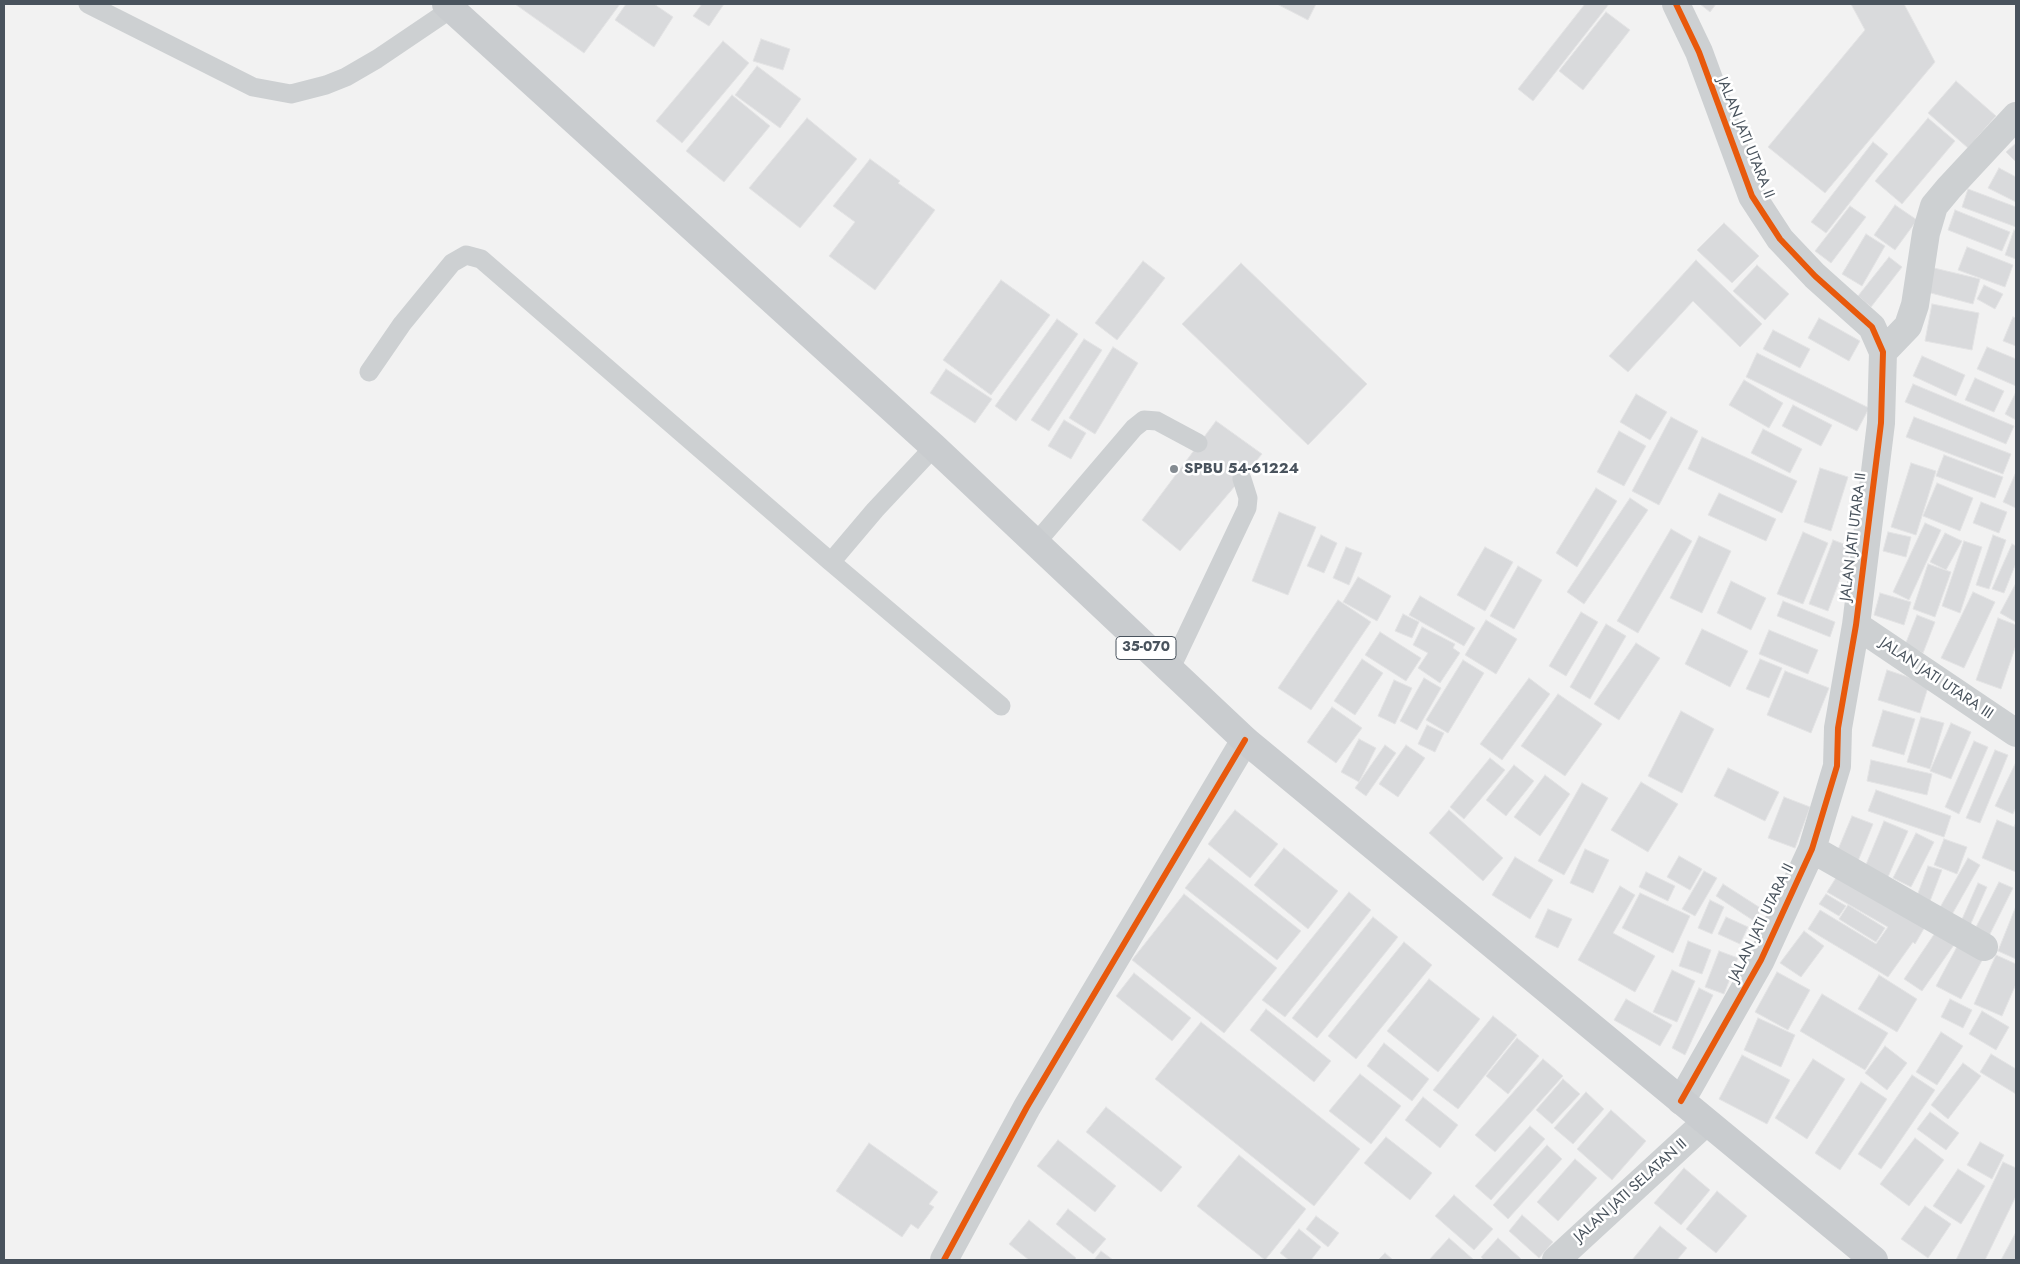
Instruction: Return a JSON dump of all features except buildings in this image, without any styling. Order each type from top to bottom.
[{"type":"main road","name":"35-070","points":[[448,6],[934,448],[1245,740],[1874,1260]]},
{"type":"street","name":"JALAN JATI UTARA II","points":[[1676,4],[1699,52],[1752,196],[1780,239],[1815,276],[1872,327],[1883,352],[1881,423],[1856,625],[1838,728],[1837,766],[1812,849],[1761,960],[1681,1101]]},
{"type":"street","points":[[1883,352],[1908,326],[1915,305],[1926,234],[1934,206],[2016,116]]},
{"type":"street","name":"JALAN JATI UTARA III","points":[[1856,625],[2016,733]]},
{"type":"street","points":[[944,1260],[1027,1107],[1245,740]]},
{"type":"street","points":[[1812,849],[1984,947]]},
{"type":"street","name":"JALAN JATI SELATAN II","points":[[1556,1260],[1706,1122]]},
{"type":"lane","points":[[88,4],[253,87],[291,94],[346,78],[377,59],[448,6]]},
{"type":"lane","points":[[369,372],[402,324],[452,263],[466,255],[481,259],[830,562],[1001,706]]},
{"type":"lane","points":[[1035,544],[1134,428],[1144,420],[1157,421],[1198,443]]},
{"type":"lane","points":[[830,562],[875,510],[934,448]]},
{"type":"lane","points":[[1170,670],[1247,508],[1248,498],[1242,479]]},
{"type":"cycle path","points":[[1676,4],[1699,52],[1752,196],[1780,239],[1815,276],[1872,327],[1883,352],[1881,423],[1856,625],[1838,728],[1837,766],[1812,849],[1761,960],[1681,1101]]},
{"type":"cycle path","points":[[944,1260],[1027,1107],[1245,740]]},
{"type":"place","name":"SPBU 54-61224","points":[[1174,469]]}]
